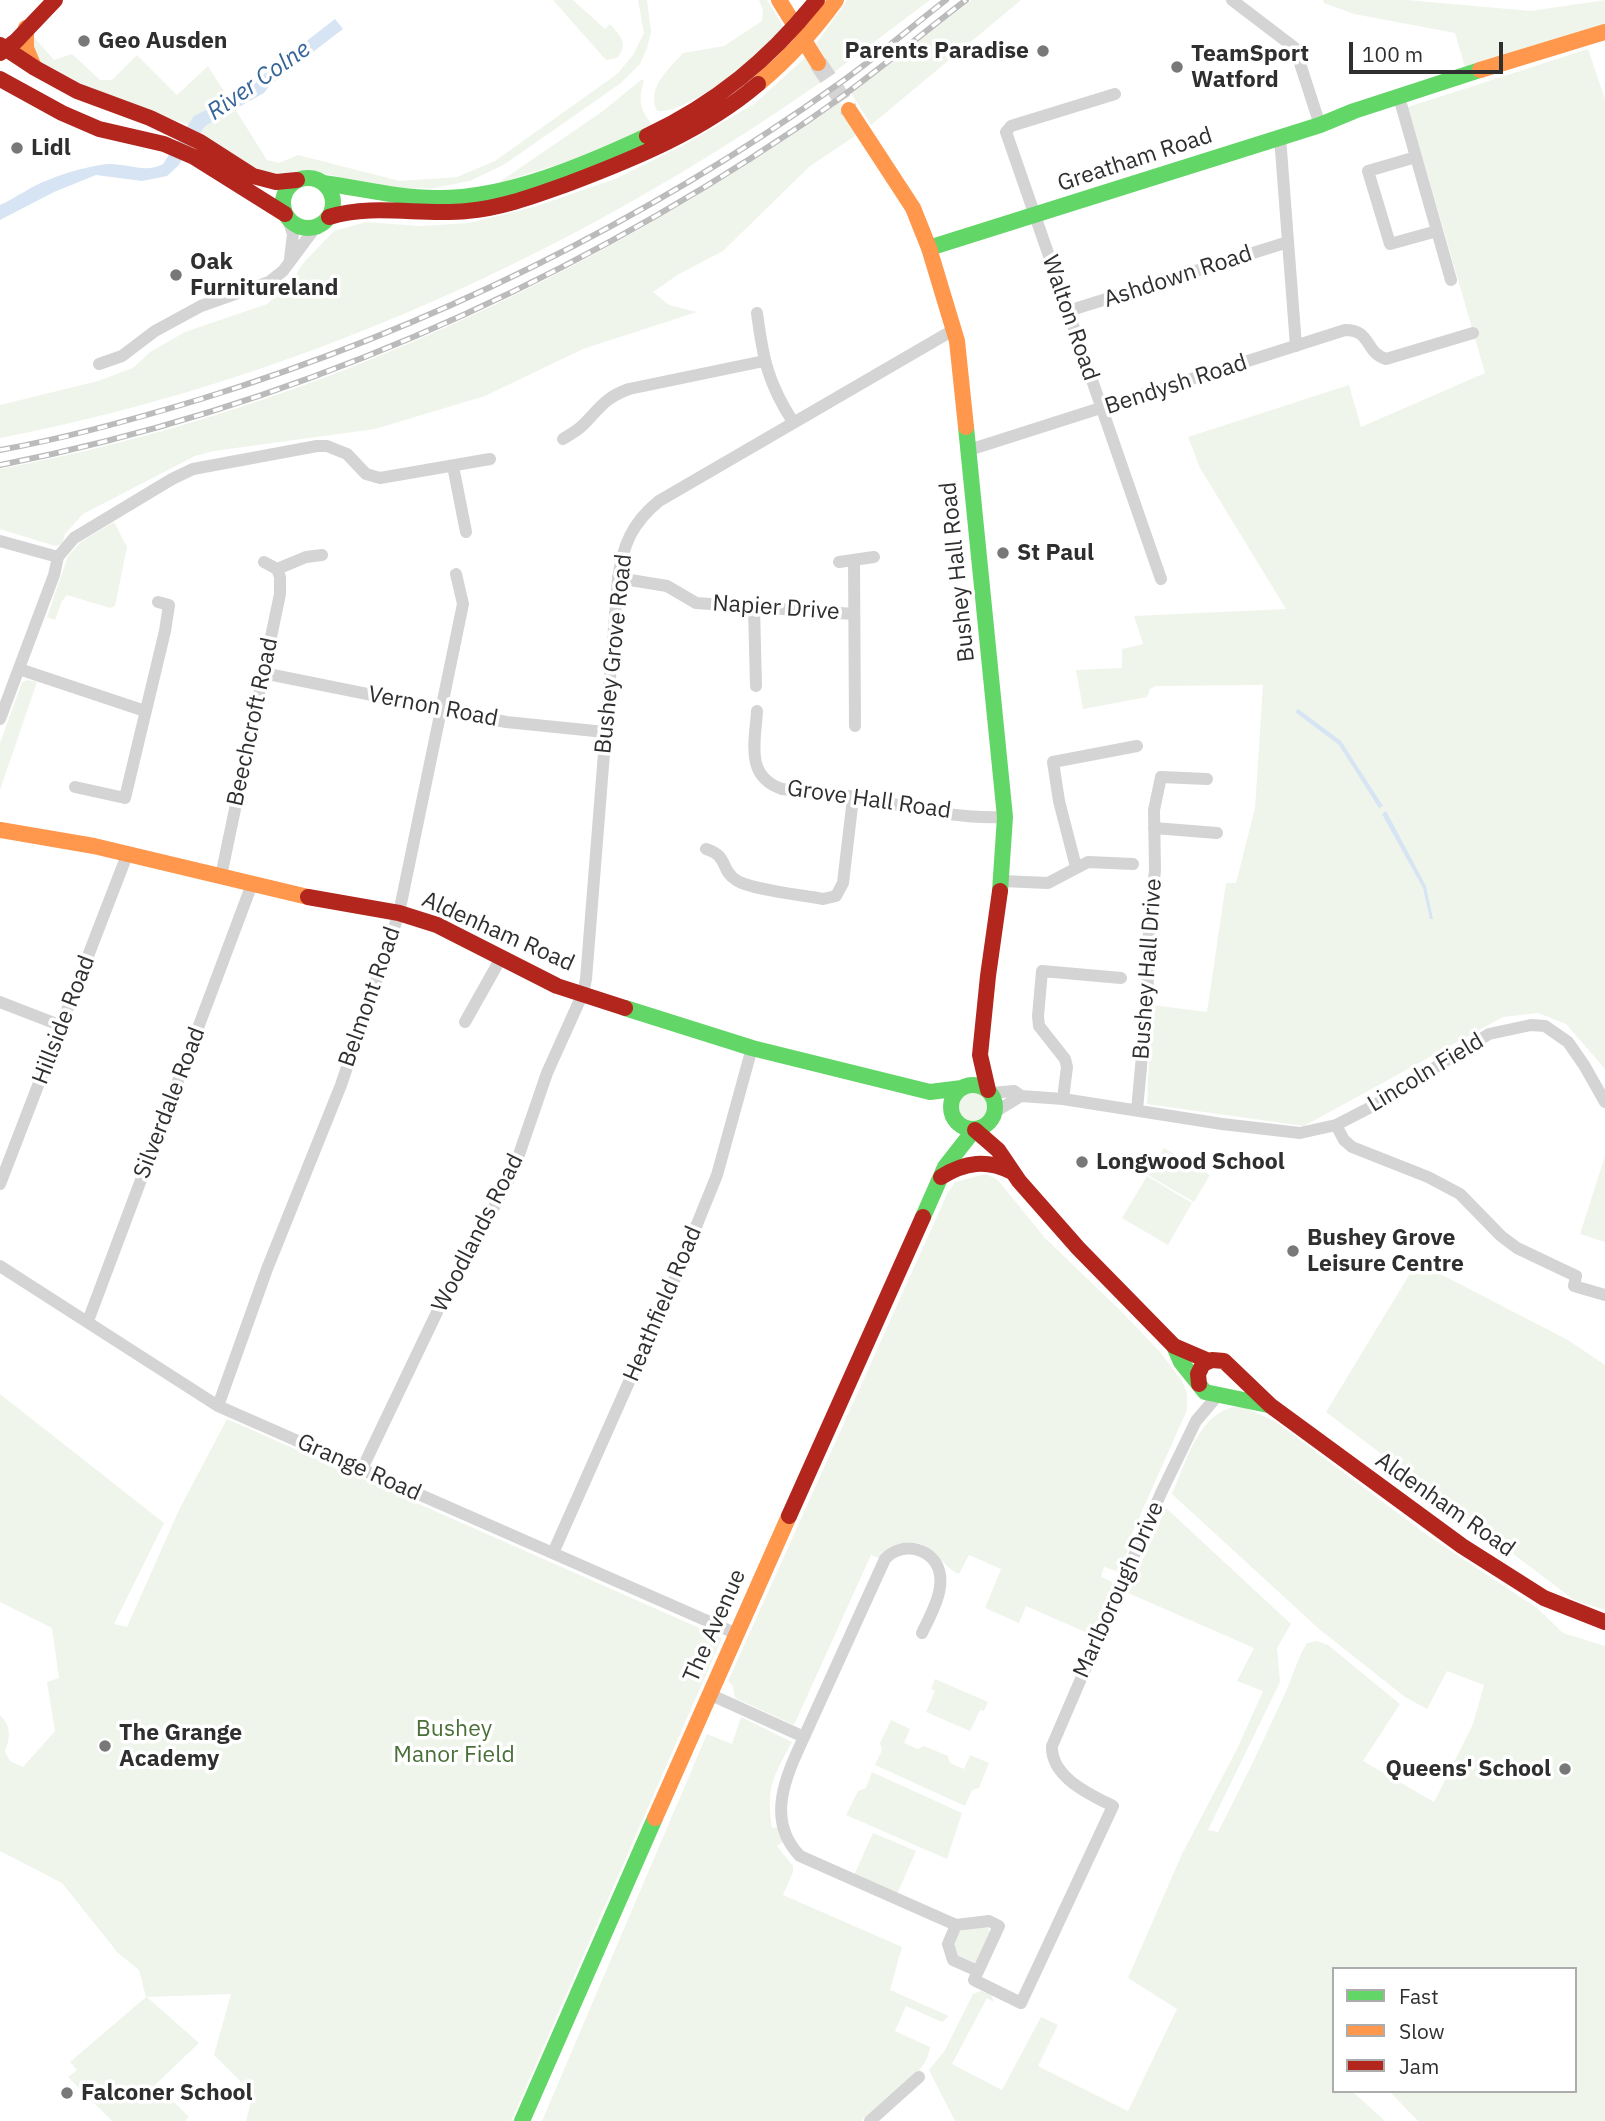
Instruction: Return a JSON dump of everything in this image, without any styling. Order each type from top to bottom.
[{"type":"main road","points":[[55,0],[26,28],[1,45],[77,91],[170,127],[299,227],[315,228],[329,217],[364,208],[427,213],[480,209],[540,193],[607,169],[662,144],[725,110],[766,69],[804,19],[829,1]]},
{"type":"main road","points":[[779,0],[818,63]]},
{"type":"main road","points":[[26,28],[26,48],[35,68]]},
{"type":"main road","name":"Greatham Road","points":[[929,248],[1605,32]]},
{"type":"main road","points":[[0,79],[99,129],[197,149],[253,176],[276,181],[306,178],[423,198],[473,195],[525,183],[607,153],[667,126],[766,69]]},
{"type":"main road","name":"Bushey Hall Road","points":[[849,110],[908,198],[929,248],[955,329],[1005,817],[1002,881],[980,1055],[990,1092]]},
{"type":"main road","points":[[286,216],[282,206],[285,192],[297,180]]},
{"type":"main road","points":[[323,183],[332,195],[333,206],[329,217]]},
{"type":"main road","name":"Aldenham Road","points":[[0,830],[73,841],[318,899],[399,913],[437,925],[557,986],[752,1048],[930,1092],[964,1087]]},
{"type":"main road","name":"Bushey Hall Road","points":[[964,1087],[980,1055]]},
{"type":"main road","points":[[954,1118],[951,1103],[957,1092],[964,1087],[980,1086],[990,1092],[996,1105],[994,1115],[998,1150]]},
{"type":"main road","points":[[930,1092],[967,1129],[986,1126],[994,1115]]},
{"type":"main road","name":"The Avenue","points":[[954,1118],[954,1151]]},
{"type":"main road","points":[[974,1130],[998,1150],[1013,1172],[1078,1248],[1174,1346],[1181,1362],[1208,1394],[1219,1395],[1233,1384],[1233,1371],[1224,1361],[1209,1361],[1174,1346]]},
{"type":"main road","name":"The Avenue","points":[[522,2121],[709,1694],[941,1177],[954,1151],[974,1130]]},
{"type":"main road","points":[[941,1177],[955,1168],[977,1162],[994,1164],[1013,1172]]},
{"type":"main road","points":[[1200,1386],[1200,1368],[1209,1361]]},
{"type":"main road","name":"Aldenham Road","points":[[1233,1371],[1271,1406],[1380,1488],[1494,1568],[1553,1602],[1605,1622]]},
{"type":"main road","name":"Aldenham Road","points":[[1219,1395],[1271,1406]]},
{"type":"street","points":[[1232,0],[1295,48],[1320,125]]},
{"type":"street","name":"Walton Road","points":[[1115,94],[1006,130],[1161,579]]},
{"type":"street","points":[[1399,97],[1451,280]]},
{"type":"street","points":[[1280,137],[1296,346]]},
{"type":"street","points":[[1416,157],[1368,171],[1390,244],[1437,230]]},
{"type":"street","points":[[286,216],[293,234],[289,263]]},
{"type":"street","points":[[99,364],[122,356],[155,331],[201,306],[269,282],[289,263],[315,228]]},
{"type":"street","name":"Ashdown Road","points":[[1068,312],[1288,242]]},
{"type":"street","points":[[757,313],[764,361],[770,381],[793,422]]},
{"type":"street","name":"Bushey Grove Road","points":[[583,993],[618,579],[628,535],[646,511],[659,501],[955,329]]},
{"type":"street","name":"Bendysh Road","points":[[969,450],[1345,330],[1353,330],[1363,335],[1374,354],[1386,359],[1473,333]]},
{"type":"street","points":[[563,439],[582,426],[598,407],[615,394],[764,361]]},
{"type":"street","points":[[0,719],[54,575],[58,557],[74,538],[172,479],[200,468],[317,446],[338,449],[347,454],[366,474],[380,478],[490,459]]},
{"type":"street","points":[[453,466],[466,532]]},
{"type":"street","points":[[0,541],[58,557]]},
{"type":"street","points":[[264,562],[277,569],[306,557],[322,555]]},
{"type":"street","points":[[839,562],[874,557]]},
{"type":"street","points":[[854,560],[855,726]]},
{"type":"street","name":"Beechcroft Road","points":[[221,876],[280,594],[277,569]]},
{"type":"street","name":"Belmont Road","points":[[218,1406],[267,1269],[341,1084],[399,913],[463,604],[456,573]]},
{"type":"street","name":"Napier Drive","points":[[618,579],[667,586],[696,603],[854,614]]},
{"type":"street","points":[[75,787],[125,798],[165,631],[169,605],[158,603]]},
{"type":"street","points":[[754,607],[755,686]]},
{"type":"street","points":[[19,669],[145,711]]},
{"type":"street","name":"Vernon Road","points":[[263,673],[506,722],[605,732]]},
{"type":"street","name":"Grove Hall Road","points":[[757,711],[754,756],[762,777],[782,789],[909,808],[1005,817]]},
{"type":"street","points":[[1076,867],[1059,801],[1054,762],[1137,746]]},
{"type":"street","name":"Bushey Hall Drive","points":[[1138,1110],[1148,991],[1147,953],[1155,870],[1154,810],[1161,777],[1207,779]]},
{"type":"street","points":[[706,849],[719,855],[726,880],[823,899],[836,896],[842,887],[853,798]]},
{"type":"street","points":[[1154,828],[1217,833]]},
{"type":"street","name":"Hillside Road","points":[[0,1184],[127,855]]},
{"type":"street","points":[[1002,881],[1048,883],[1076,867],[1095,861],[1133,864]]},
{"type":"street","name":"Silverdale Road","points":[[88,1321],[252,884]]},
{"type":"street","points":[[465,1022],[501,958]]},
{"type":"street","points":[[1063,1099],[1067,1067],[1065,1059],[1039,1026],[1042,971],[1121,978]]},
{"type":"street","name":"Woodlands Road","points":[[362,1469],[438,1310],[513,1172],[547,1073],[583,993]]},
{"type":"street","points":[[0,1002],[62,1026]]},
{"type":"street","name":"Lincoln Field","points":[[990,1092],[1014,1091],[1021,1096],[1063,1099],[1222,1124],[1300,1133],[1336,1125],[1373,1106],[1489,1034],[1531,1025],[1545,1026],[1568,1042],[1605,1102]]},
{"type":"street","name":"Heathfield Road","points":[[553,1553],[676,1276],[717,1175],[752,1048]]},
{"type":"street","points":[[994,1115],[1021,1096]]},
{"type":"street","points":[[1336,1125],[1344,1140],[1352,1147],[1428,1177],[1460,1194],[1501,1236],[1517,1248],[1576,1276],[1574,1286],[1605,1294]]},
{"type":"street","name":"Grange Road","points":[[0,1266],[218,1406],[737,1634]]},
{"type":"street","name":"Marlborough Drive","points":[[1196,1421],[1200,1386]]},
{"type":"street","name":"Marlborough Drive","points":[[976,1976],[1021,2003],[1113,1805],[1074,1783],[1054,1761],[1052,1746],[1157,1503],[1196,1421],[1219,1395]]},
{"type":"street","points":[[922,1633],[934,1605],[941,1577],[938,1566],[928,1554],[899,1548],[885,1559],[787,1774],[782,1791],[782,1821],[792,1847],[810,1862],[956,1925],[989,1921],[999,1926],[976,1976],[953,1960],[949,1952],[948,1944],[956,1925]]},
{"type":"street","points":[[709,1694],[804,1737]]},
{"type":"street","points":[[870,2121],[919,2077]]},
{"type":"green space","points":[[553,0],[573,0],[605,29],[610,24],[623,44],[617,58],[606,60]]},
{"type":"green space","points":[[638,0],[647,0],[651,32],[640,64],[621,83],[505,164],[470,181],[434,188],[388,189],[314,171],[293,174],[257,171],[186,124],[101,94],[35,59],[33,36],[54,60],[72,54],[100,80],[112,80],[137,55],[177,95],[208,66],[267,160],[279,163],[298,155],[400,181],[457,177],[495,161],[617,74],[633,55],[644,33]]},
{"type":"green space","points":[[759,0],[767,0],[784,28],[746,65],[723,82],[676,108],[657,111],[654,103],[656,87],[683,53],[724,46],[762,21],[763,10]]},
{"type":"green space","points":[[847,0],[930,0],[833,73],[816,44]]},
{"type":"green space","points":[[972,0],[1021,0],[871,125],[851,93]]},
{"type":"green space","points":[[1323,0],[1407,0],[1531,11],[1605,0],[1605,24],[1465,67],[1455,33],[1354,14],[1324,3]]},
{"type":"green space","points":[[1588,49],[1605,99],[1605,1069],[1566,1024],[1538,1013],[1503,1017],[1304,1126],[1147,1104],[1152,1005],[1207,1012],[1226,883],[1236,883],[1255,808],[1263,685],[1156,686],[1150,689],[1147,697],[1083,709],[1076,670],[1122,668],[1122,649],[1143,644],[1134,616],[1286,609],[1200,468],[1188,437],[1349,385],[1361,427],[1485,373],[1408,107]]},
{"type":"green space","points":[[805,58],[824,80],[730,143],[633,201],[533,254],[430,302],[326,345],[219,382],[110,413],[0,438],[0,405],[98,381],[133,368],[150,352],[185,332],[267,304],[288,286],[305,261],[334,231],[366,222],[420,226],[469,223],[534,207],[615,179],[684,145],[754,104]]},
{"type":"green space","points":[[642,79],[641,104],[652,125],[614,147],[498,183],[603,111]]},
{"type":"green space","points":[[840,102],[858,134],[810,166],[723,251],[679,274],[653,292],[669,305],[697,312],[583,349],[485,396],[375,429],[214,451],[195,456],[83,514],[65,534],[62,544],[55,546],[0,529],[0,469],[112,444],[223,413],[332,375],[439,330],[544,281],[646,226],[744,166]]},
{"type":"green space","points":[[114,522],[127,547],[115,606],[110,608],[67,595],[55,620],[47,617],[68,556],[82,541]]},
{"type":"green space","points":[[22,682],[37,682],[0,790],[0,743]]},
{"type":"green space","points":[[972,1091],[984,1096],[989,1108],[984,1120],[972,1125],[960,1120],[955,1108],[960,1096]]},
{"type":"green space","points":[[1164,1148],[1210,1175],[1194,1202],[1148,1175]]},
{"type":"green space","points":[[1605,1156],[1605,1242],[1580,1234]]},
{"type":"green space","points":[[986,1174],[998,1180],[1045,1238],[1160,1352],[1182,1381],[1187,1393],[1187,1410],[1130,1538],[1131,1543],[1120,1569],[1116,1571],[1104,1567],[1101,1577],[1111,1581],[1113,1586],[1092,1635],[1026,1606],[1019,1623],[985,1608],[1001,1569],[969,1555],[959,1574],[921,1544],[899,1544],[887,1550],[881,1559],[871,1555],[794,1725],[735,1698],[733,1686],[728,1681],[947,1194],[955,1182]]},
{"type":"green space","points":[[1147,1176],[1192,1203],[1168,1245],[1122,1218]]},
{"type":"green space","points":[[1417,1262],[1568,1340],[1605,1365],[1605,1610],[1574,1600],[1326,1412]]},
{"type":"green space","name":"Bushey Manor Field","points":[[0,1394],[164,1523],[114,1624],[127,1627],[179,1510],[227,1419],[722,1638],[511,2121],[246,2121],[253,2094],[214,2055],[231,1994],[147,1997],[199,2043],[156,2084],[189,2117],[185,2121],[112,2121],[68,2077],[77,2070],[70,2062],[146,1997],[139,1970],[118,1953],[62,1883],[0,1851],[0,1715],[7,1724],[9,1733],[5,1752],[10,1761],[23,1767],[55,1731],[47,1682],[59,1678],[52,1628],[0,1602]]},
{"type":"green space","points":[[1242,1406],[1276,1422],[1427,1535],[1537,1608],[1563,1633],[1605,1646],[1605,2121],[1418,2121],[1391,2093],[1577,2093],[1577,1967],[1332,1967],[1332,2093],[1354,2093],[1385,2121],[955,2121],[929,2070],[945,2050],[973,1994],[981,1991],[991,1995],[994,2002],[987,1998],[952,2064],[1002,2090],[1041,2017],[1058,2025],[1038,2066],[1128,2111],[1177,2009],[1128,1978],[1182,1854],[1237,1749],[1263,1691],[1237,1681],[1254,1648],[1128,1593],[1166,1508],[1291,1624],[1277,1648],[1280,1682],[1208,1830],[1218,1832],[1307,1643],[1317,1641],[1328,1645],[1400,1704],[1363,1761],[1434,1802],[1473,1724],[1484,1685],[1447,1671],[1427,1709],[1405,1697],[1319,1629],[1172,1494],[1196,1438],[1215,1416],[1227,1409]]},
{"type":"green space","points":[[935,1679],[988,1702],[984,1711],[980,1710],[970,1731],[926,1712],[935,1691],[931,1689]]},
{"type":"green space","points":[[741,1717],[792,1742],[776,1774],[770,1802],[772,1828],[780,1827],[784,1841],[777,1846],[793,1866],[783,1895],[902,1947],[890,1990],[949,2016],[942,2022],[906,2006],[895,2031],[930,2047],[927,2057],[903,2088],[861,2121],[542,2121],[707,1734],[732,1744]]},
{"type":"green space","points":[[891,1720],[910,1729],[904,1743],[918,1749],[924,1746],[948,1756],[950,1763],[964,1769],[970,1755],[989,1763],[979,1788],[972,1790],[965,1806],[875,1765],[882,1750],[880,1743]]},
{"type":"green space","points":[[872,1772],[962,1813],[947,1859],[846,1815],[858,1791],[866,1788]]},
{"type":"green space","points":[[873,1833],[916,1851],[897,1894],[854,1875]]},
{"type":"green space","points":[[987,1927],[990,1932],[976,1963],[952,1953],[959,1931]]},
{"type":"water","name":"River Colne","points":[[335,19],[343,29],[271,84],[264,93],[205,126],[178,166],[167,176],[142,181],[96,175],[54,192],[0,220],[0,205],[60,175],[108,164],[148,168],[163,164],[194,116],[242,91]]},
{"type":"water","points":[[1298,709],[1341,741],[1383,806],[1379,808],[1339,745],[1295,712]]},
{"type":"water","points":[[1386,811],[1426,886],[1433,919],[1430,919],[1423,888],[1382,814]]},
{"type":"tunnel","points":[[818,63],[849,110]]},
{"type":"railway","points":[[0,450],[126,421],[285,371],[368,340],[531,268],[610,227],[763,135],[851,75],[946,0]]},
{"type":"railway","points":[[0,465],[106,441],[211,412],[314,376],[415,336],[514,291],[611,241],[705,187],[797,128],[862,82],[966,0]]},
{"type":"traffic: fast","points":[[929,248],[1320,125],[1354,111],[1480,70]]},
{"type":"traffic: fast","points":[[323,183],[408,196],[462,197],[489,193],[544,178],[647,136]]},
{"type":"traffic: fast","points":[[308,178],[326,185],[333,203],[326,221],[308,228],[290,221],[283,203],[290,185],[308,178]]},
{"type":"traffic: fast","points":[[966,427],[1005,817],[1000,891]]},
{"type":"traffic: fast","points":[[625,1008],[752,1048],[930,1092],[962,1088]]},
{"type":"traffic: fast","points":[[973,1085],[982,1086],[989,1091],[994,1098],[995,1107],[994,1116],[989,1123],[982,1128],[973,1129],[964,1128],[957,1123],[952,1116],[951,1107],[952,1098],[957,1091],[964,1086],[973,1085]]},
{"type":"traffic: fast","points":[[923,1217],[945,1167],[974,1130]]},
{"type":"traffic: fast","points":[[1174,1346],[1181,1362],[1205,1392],[1268,1405]]},
{"type":"traffic: fast","points":[[522,2121],[655,1818]]},
{"type":"traffic: slow","points":[[779,0],[818,63]]},
{"type":"traffic: slow","points":[[758,84],[800,45],[836,0]]},
{"type":"traffic: slow","points":[[26,28],[26,48],[34,67]]},
{"type":"traffic: slow","points":[[1480,70],[1605,32]]},
{"type":"traffic: slow","points":[[849,110],[913,208],[929,248],[957,341],[966,427]]},
{"type":"traffic: slow","points":[[0,830],[94,846],[308,897]]},
{"type":"traffic: slow","points":[[655,1818],[789,1516]]},
{"type":"traffic: jam","points":[[0,53],[16,41],[55,0]]},
{"type":"traffic: jam","points":[[647,136],[696,109],[740,78],[780,42],[817,0]]},
{"type":"traffic: jam","points":[[0,45],[77,91],[150,118],[200,142],[253,176],[276,182],[297,180]]},
{"type":"traffic: jam","points":[[0,79],[62,113],[99,129],[164,144],[194,157],[285,214]]},
{"type":"traffic: jam","points":[[329,217],[380,210],[467,211],[519,200],[570,183],[669,141],[715,115],[758,84]]},
{"type":"traffic: jam","points":[[988,1090],[980,1055],[1000,891]]},
{"type":"traffic: jam","points":[[308,897],[399,913],[437,925],[557,986],[625,1008]]},
{"type":"traffic: jam","points":[[975,1130],[998,1150],[1019,1181],[1078,1248],[1174,1346],[1209,1361]]},
{"type":"traffic: jam","points":[[941,1177],[967,1165],[976,1164],[994,1165],[1012,1172]]},
{"type":"traffic: jam","points":[[789,1516],[923,1217]]},
{"type":"traffic: jam","points":[[1199,1384],[1198,1374],[1203,1364],[1212,1360],[1224,1361],[1271,1406],[1462,1546],[1544,1598],[1605,1622]]},
{"type":"place","name":"Geo Ausden","points":[[84,41]]},
{"type":"place","name":"Parents Paradise","points":[[1043,51]]},
{"type":"place","name":"TeamSport Watford","points":[[1177,67]]},
{"type":"place","name":"Lidl","points":[[17,148]]},
{"type":"place","name":"Oak Furnitureland","points":[[176,275]]},
{"type":"place","name":"St Paul","points":[[1003,553]]},
{"type":"place","name":"Longwood School","points":[[1082,1162]]},
{"type":"place","name":"Bushey Grove Leisure Centre","points":[[1293,1251]]},
{"type":"place","name":"The Grange Academy","points":[[105,1746]]},
{"type":"place","name":"Queens' School","points":[[1565,1769]]},
{"type":"place","name":"Falconer School","points":[[67,2093]]}]
